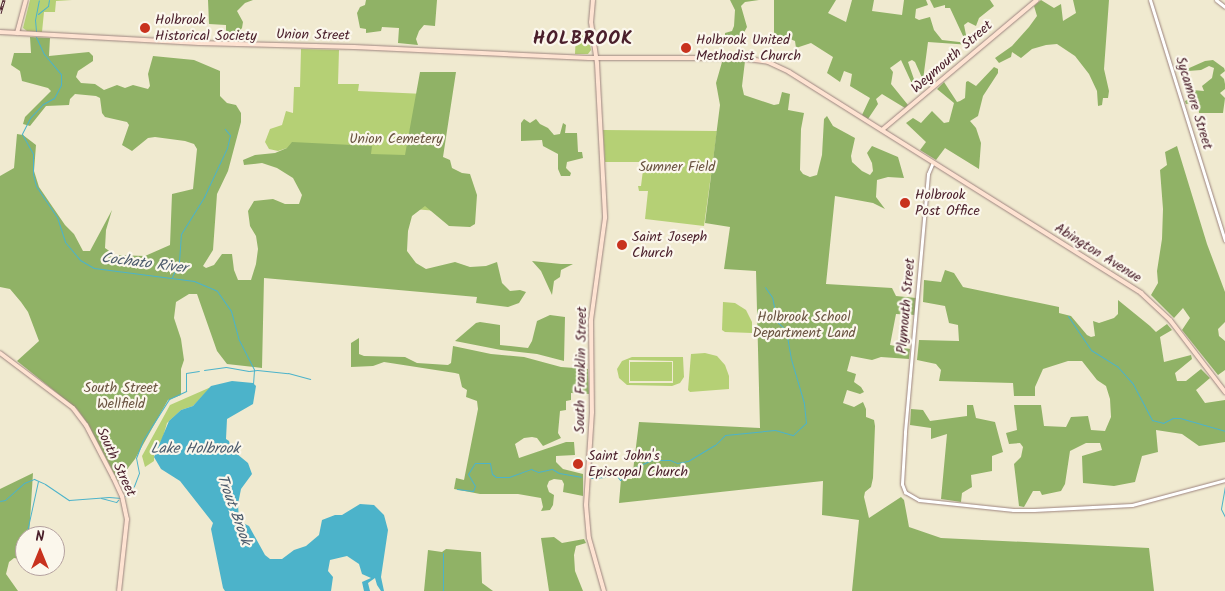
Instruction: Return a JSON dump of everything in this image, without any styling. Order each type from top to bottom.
[{"type":"main road","points":[[17,33],[26,0]]},
{"type":"main road","name":"South Franklin Street","points":[[593,0],[591,22],[596,58],[605,218],[591,320],[592,412],[586,505],[589,538],[604,591]]},
{"type":"main road","name":"Weymouth Street","points":[[882,130],[1037,0]]},
{"type":"main road","name":"Union Street","points":[[0,32],[208,44],[362,47],[596,58]]},
{"type":"main road","points":[[596,58],[741,58],[763,61],[785,69],[933,162]]},
{"type":"main road","name":"Abington Avenue","points":[[933,162],[1141,293],[1170,320],[1225,392]]},
{"type":"main road","name":"South Street","points":[[0,353],[74,408],[86,425],[115,481],[124,502],[128,524],[119,591]]},
{"type":"street","name":"Sycamore Street","points":[[1150,0],[1225,241]]},
{"type":"street","points":[[1216,0],[1225,7]]},
{"type":"street","name":"Plymouth Street","points":[[933,162],[928,174],[905,433],[902,484],[905,492],[912,498],[929,501],[1034,510],[1132,505],[1225,480]]},
{"type":"green space","points":[[30,0],[72,0],[56,1],[55,12],[44,12],[42,32],[27,31],[23,28]]},
{"type":"green space","points":[[208,0],[253,0],[245,3],[237,11],[243,22],[242,28],[237,34],[237,40],[226,39],[226,25],[209,24]]},
{"type":"green space","points":[[366,0],[437,0],[435,26],[424,25],[416,39],[418,45],[398,43],[399,28],[382,27],[381,31],[366,33],[366,29],[360,28],[357,13],[360,7],[365,5]]},
{"type":"green space","points":[[730,0],[759,0],[745,2],[741,6],[747,27],[741,38],[725,36],[725,33],[732,31],[734,26],[735,10]]},
{"type":"green space","points":[[774,0],[836,0],[828,13],[846,22],[852,0],[874,0],[872,11],[902,15],[904,0],[926,0],[928,5],[916,9],[915,18],[919,20],[930,17],[934,30],[942,40],[971,45],[928,42],[923,80],[915,62],[912,60],[908,62],[916,85],[914,88],[901,60],[890,68],[893,72],[891,84],[908,105],[905,108],[882,94],[876,99],[878,104],[868,119],[862,115],[870,98],[850,86],[852,74],[844,71],[840,82],[827,73],[833,57],[811,43],[796,48],[795,41],[790,39],[781,45],[774,44]]},
{"type":"green space","points":[[930,0],[990,0],[994,6],[979,18],[976,26],[968,22],[964,25],[966,35],[964,38],[950,8],[945,8],[945,5],[934,8]]},
{"type":"green space","points":[[1041,0],[1054,8],[1061,4],[1063,21],[1076,13],[1073,0],[1109,0],[1104,69],[1109,91],[1108,98],[1103,98],[1102,105],[1098,106],[1097,91],[1089,74],[1075,56],[1057,44],[1032,49],[1021,58],[1012,52],[1011,57],[999,63],[995,58],[1012,46],[1029,27],[1037,16],[1034,6]]},
{"type":"green space","points":[[576,32],[588,32],[591,50],[588,54],[575,54]]},
{"type":"green space","name":"South Street Wellfield","points":[[30,37],[50,38],[49,56],[89,52],[93,56],[93,61],[78,71],[76,77],[81,83],[95,84],[104,90],[117,85],[125,88],[133,85],[148,89],[150,86],[148,74],[153,56],[194,60],[220,71],[220,96],[227,103],[236,105],[241,113],[241,122],[228,171],[217,194],[213,250],[203,266],[206,268],[214,265],[222,254],[232,254],[234,270],[238,280],[251,280],[256,264],[258,249],[256,236],[250,226],[248,211],[254,201],[273,199],[285,204],[299,204],[302,195],[293,178],[277,168],[262,163],[244,165],[243,160],[255,155],[275,153],[287,148],[292,142],[372,146],[371,154],[405,155],[420,72],[456,72],[443,157],[450,160],[452,168],[462,173],[470,174],[477,195],[475,224],[470,227],[449,226],[425,206],[412,216],[408,231],[407,251],[416,263],[426,269],[455,262],[470,267],[486,266],[497,262],[502,283],[510,291],[520,290],[526,292],[519,303],[508,307],[476,303],[477,297],[264,278],[262,368],[227,364],[217,351],[197,294],[189,294],[176,302],[174,318],[181,339],[184,360],[181,369],[181,395],[168,400],[135,459],[118,481],[88,424],[77,409],[17,361],[39,341],[28,312],[21,302],[10,289],[0,287],[0,176],[14,168],[17,134],[23,135],[36,145],[34,171],[39,187],[65,225],[74,234],[83,251],[90,251],[112,210],[106,230],[105,248],[115,255],[145,256],[170,245],[172,194],[193,189],[197,149],[194,144],[185,141],[155,137],[148,138],[132,151],[122,145],[129,125],[127,122],[105,117],[102,113],[100,98],[96,96],[75,94],[70,99],[69,105],[46,106],[30,126],[23,124],[25,117],[51,91],[48,88],[22,81],[20,71],[11,65],[14,53],[31,53]]},
{"type":"green space","name":"Union Cemetery","points":[[301,49],[339,50],[338,84],[359,84],[358,91],[447,95],[437,211],[344,203],[287,148],[278,151],[269,149],[265,142],[270,129],[282,125],[286,111],[293,113],[294,87],[300,87]]},
{"type":"green space","points":[[1213,60],[1224,68],[1225,71],[1220,75],[1224,79],[1225,84],[1225,89],[1220,93],[1225,98],[1223,113],[1199,113],[1198,101],[1186,104],[1185,101],[1195,97],[1193,90],[1204,91],[1202,86],[1212,78],[1214,68],[1209,66],[1201,70],[1188,71],[1180,69],[1187,69],[1205,61]]},
{"type":"green space","name":"Holbrook School Department Land","points":[[745,61],[742,86],[744,95],[774,105],[779,104],[782,92],[790,94],[788,110],[804,113],[801,129],[800,170],[803,174],[810,177],[817,175],[822,155],[824,119],[827,116],[833,126],[855,138],[851,156],[852,162],[862,171],[870,175],[873,171],[872,163],[867,153],[872,146],[898,157],[904,178],[888,177],[877,180],[876,197],[885,209],[873,203],[835,196],[826,284],[892,288],[896,296],[916,298],[915,315],[896,314],[890,345],[910,349],[909,359],[881,357],[872,360],[851,356],[847,371],[856,374],[854,382],[864,392],[860,394],[847,390],[843,403],[854,407],[863,402],[866,409],[866,417],[874,420],[875,426],[873,478],[871,487],[865,492],[864,497],[869,518],[901,497],[904,500],[909,527],[941,538],[1149,548],[1154,591],[852,591],[859,520],[822,515],[823,481],[619,503],[621,479],[632,479],[639,422],[760,428],[756,271],[724,269],[730,227],[705,223],[720,105],[716,83],[722,62]]},
{"type":"green space","points":[[994,67],[998,69],[998,73],[983,96],[978,116],[970,121],[976,128],[981,143],[979,169],[945,148],[936,160],[920,150],[926,142],[906,123],[913,118],[921,123],[932,111],[944,123],[949,122],[954,103],[937,89],[944,82],[957,102],[960,101],[965,98],[966,82],[968,81],[976,86]]},
{"type":"green space","points":[[524,119],[530,123],[536,119],[554,135],[560,134],[563,123],[566,125],[565,133],[577,133],[578,152],[582,152],[583,158],[567,162],[566,168],[571,173],[570,176],[561,176],[558,169],[558,154],[543,146],[542,140],[521,141],[521,123]]},
{"type":"green space","name":"Sumner Field","points":[[603,130],[717,131],[704,226],[645,219],[648,191],[639,191],[638,186],[641,186],[644,162],[605,162]]},
{"type":"green space","points":[[1177,146],[1207,244],[1225,292],[1225,322],[1218,329],[1219,336],[1225,341],[1225,370],[1218,375],[1182,330],[1190,318],[1183,308],[1174,318],[1151,295],[1158,283],[1157,271],[1162,239],[1163,209],[1160,170],[1167,165],[1165,152]]},
{"type":"green space","points":[[532,261],[573,264],[561,270],[560,277],[554,281],[552,295],[541,271]]},
{"type":"green space","points":[[945,270],[954,273],[963,287],[1059,307],[1059,313],[1071,316],[1087,335],[1091,337],[1095,336],[1093,321],[1099,323],[1114,318],[1118,314],[1118,300],[1156,332],[1167,324],[1172,330],[1160,337],[1164,362],[1191,355],[1192,359],[1175,373],[1177,381],[1186,381],[1201,369],[1210,378],[1196,390],[1205,403],[1225,400],[1225,442],[1199,446],[1182,434],[1156,430],[1158,452],[1142,456],[1135,482],[1114,486],[1083,483],[1082,456],[1102,450],[1100,443],[1086,443],[1070,451],[1065,484],[1061,491],[1042,495],[1040,491],[1033,491],[1024,507],[1019,506],[1014,464],[1021,457],[1023,447],[1020,443],[1009,444],[1006,433],[1017,430],[1014,405],[1041,405],[1044,426],[1066,427],[1071,417],[1088,416],[1091,430],[1105,431],[1111,417],[1110,399],[1106,386],[1097,380],[1082,361],[1068,361],[1043,369],[1035,387],[1035,396],[1014,396],[1013,383],[939,381],[941,370],[936,364],[917,360],[919,340],[959,341],[958,325],[949,323],[945,306],[923,302],[924,280],[941,282]]},
{"type":"green space","points":[[723,302],[735,303],[746,310],[752,322],[752,333],[725,332],[722,330]]},
{"type":"green space","points":[[550,315],[565,317],[564,361],[537,354],[501,350],[455,341],[476,323],[480,322],[500,325],[500,345],[528,348],[532,341],[537,321]]},
{"type":"green space","points":[[359,338],[359,354],[364,356],[405,357],[417,363],[448,365],[451,363],[453,346],[491,354],[524,357],[561,367],[588,369],[589,394],[571,393],[571,400],[566,401],[566,410],[560,411],[558,433],[561,438],[543,446],[537,438],[532,437],[524,438],[515,444],[519,458],[566,442],[574,442],[575,455],[556,456],[556,462],[563,469],[583,474],[583,496],[563,492],[564,484],[562,480],[554,479],[549,481],[547,486],[549,492],[554,495],[553,505],[550,510],[541,511],[543,507],[541,498],[518,494],[480,494],[454,489],[456,478],[464,480],[478,409],[477,401],[466,397],[467,390],[462,387],[459,374],[384,362],[373,366],[351,367],[351,343]]},
{"type":"green space","points":[[705,353],[717,356],[725,365],[729,376],[729,389],[690,392],[688,390],[691,354]]},
{"type":"green space","points":[[632,357],[683,357],[684,377],[680,383],[672,386],[627,385],[619,378],[617,369],[622,361]],"holes":[[[629,360],[673,361],[673,383],[629,383]]]},
{"type":"green space","points":[[630,362],[672,362],[672,381],[630,381]]},
{"type":"green space","points":[[211,387],[193,406],[181,410],[167,423],[163,437],[154,455],[154,461],[145,467],[142,456],[170,405]]},
{"type":"green space","points":[[967,405],[973,405],[976,418],[995,422],[1003,452],[992,456],[992,471],[971,475],[972,487],[962,493],[961,502],[941,499],[947,434],[931,439],[931,428],[910,425],[911,409],[923,410],[930,421],[967,416]]},
{"type":"green space","points":[[33,473],[30,526],[15,526],[15,558],[9,562],[6,574],[18,591],[0,591],[0,489]]},
{"type":"green space","points":[[554,537],[562,543],[584,539],[586,543],[576,546],[574,555],[575,571],[583,591],[549,591],[541,538]]},
{"type":"green space","points":[[446,549],[481,552],[482,583],[493,591],[424,591],[428,550],[442,552]]},
{"type":"water","name":"Lake Holbrook","points":[[232,381],[253,383],[256,386],[253,404],[227,419],[226,439],[229,441],[231,449],[248,463],[252,474],[241,489],[238,504],[239,521],[249,526],[265,555],[270,559],[282,559],[294,550],[306,546],[319,535],[322,520],[335,515],[342,515],[360,504],[374,505],[384,515],[388,530],[381,577],[384,591],[381,591],[375,578],[368,583],[370,591],[364,591],[362,582],[371,578],[362,574],[359,564],[347,556],[330,560],[328,571],[333,577],[331,591],[225,591],[211,529],[213,523],[180,481],[161,469],[154,457],[169,421],[181,410],[193,406],[211,386]]},
{"type":"waterway","name":"Cochato River","points":[[36,31],[35,20],[39,0]]},
{"type":"waterway","points":[[38,14],[48,6],[49,0]]},
{"type":"waterway","name":"Cochato River","points":[[36,37],[44,54],[61,74],[61,85],[54,98],[43,104],[30,118],[22,134],[33,154],[33,174],[36,186],[57,217],[65,242],[80,260],[94,268],[194,281],[217,291],[231,311],[239,340],[254,370],[253,384]]},
{"type":"waterway","points":[[172,277],[179,262],[181,234],[204,197],[227,148],[230,135],[225,129]]},
{"type":"waterway","points":[[591,478],[605,477],[608,474],[617,476],[620,480],[625,477],[627,471],[652,460],[670,460],[677,463],[688,461],[715,445],[725,435],[775,430],[793,435],[806,423],[804,403],[791,359],[786,330],[777,322],[772,297],[765,287]]},
{"type":"waterway","points":[[1068,316],[1091,350],[1117,366],[1133,384],[1152,420],[1163,423],[1173,418],[1180,418],[1225,431]]},
{"type":"waterway","name":"Cochato River","points":[[204,370],[226,367],[249,371],[288,373],[310,379]]},
{"type":"waterway","points":[[125,496],[134,486],[139,473],[136,458],[143,440],[169,399],[186,391],[186,373],[199,371]]},
{"type":"waterway","points":[[457,489],[473,491],[475,486],[468,474],[475,463],[490,463],[492,474],[496,477],[509,477],[531,469],[538,472],[552,469],[559,473],[581,477]]},
{"type":"waterway","points":[[0,501],[5,500],[24,483],[34,479],[69,500],[121,498]]},
{"type":"waterway","points":[[28,526],[38,481]]},
{"type":"waterway","points":[[1225,486],[1221,509],[1225,517]]},
{"type":"waterway","points":[[101,498],[116,502],[118,500]]},
{"type":"waterway","points":[[443,553],[443,591]]},
{"type":"railway","points":[[0,13],[4,0]]},
{"type":"place","name":"Holbrook Historical Society","points":[[145,28]]},
{"type":"place","name":"Holbrook United Methodist Church","points":[[686,48]]},
{"type":"place","name":"Holbrook Post Office","points":[[905,203]]},
{"type":"place","name":"Saint Joseph Church","points":[[622,245]]},
{"type":"place","name":"Saint John's Episcopal Church","points":[[578,464]]},
{"type":"district","name":"HOLBROOK","points":[[583,40]]},
{"type":"water label","name":"Trout Brook","points":[[233,510]]}]
